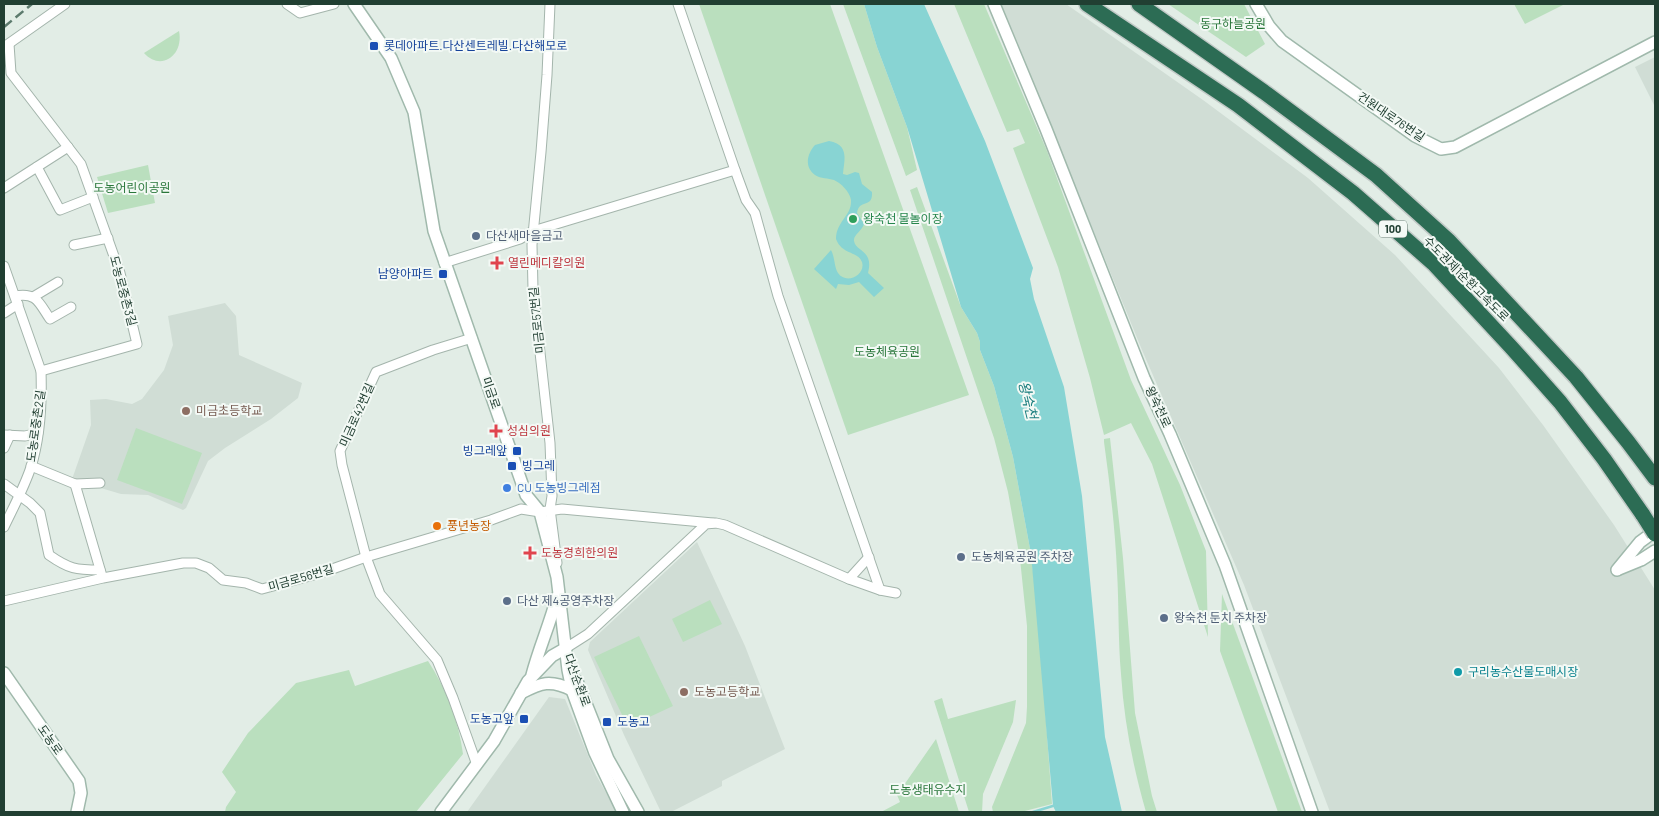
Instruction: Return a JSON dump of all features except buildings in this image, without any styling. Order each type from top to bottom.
[{"type":"highway","name":"수도권제1순환고속도로","points":[[1088,4],[1238,105],[1353,193],[1433,263],[1511,346],[1560,402],[1604,459],[1655,533]]},
{"type":"highway","name":"수도권제1순환고속도로","points":[[1139,4],[1264,92],[1376,175],[1449,241],[1576,377],[1655,478]]},
{"type":"street","points":[[6,46],[65,4]]},
{"type":"street","points":[[286,4],[300,13],[334,4]]},
{"type":"street","name":"미금로","points":[[354,4],[391,58],[414,112],[434,231],[444,263],[526,495],[545,511],[557,577],[566,648]]},
{"type":"street","name":"미금로57번길","points":[[545,511],[552,496],[550,443],[533,289],[532,245],[542,143],[550,4]]},
{"type":"street","points":[[678,4],[735,170],[746,200],[754,213],[778,296],[880,590]]},
{"type":"street","name":"왕숙천로","points":[[994,4],[1050,139],[1144,378],[1170,434],[1225,565],[1312,812]]},
{"type":"street","name":"건원대로76번길","points":[[1256,4],[1269,26],[1282,41],[1415,136],[1441,149],[1455,147],[1655,42]]},
{"type":"street","name":"도농로중촌3길","points":[[6,46],[10,73],[80,164],[120,274],[137,344],[41,371]]},
{"type":"street","points":[[4,188],[68,147]]},
{"type":"street","points":[[37,168],[60,210],[93,198]]},
{"type":"street","points":[[444,263],[520,239],[533,230],[735,170]]},
{"type":"street","points":[[74,245],[108,238]]},
{"type":"street","name":"도농로중촌2길","points":[[4,266],[41,371],[41,407],[31,466],[4,527]]},
{"type":"street","points":[[34,297],[58,282]]},
{"type":"street","points":[[4,313],[16,300],[27,294],[36,298],[50,320],[71,307]]},
{"type":"street","name":"미금로42번길","points":[[472,338],[433,350],[376,372],[340,450],[342,465],[366,557],[380,594],[437,660],[453,698],[476,765]]},
{"type":"street","points":[[4,448],[7,435],[25,436],[38,433]]},
{"type":"street","points":[[31,466],[75,484],[100,483]]},
{"type":"street","points":[[4,484],[40,513],[49,555],[77,570],[102,574],[75,484]]},
{"type":"street","name":"미금로56번길","points":[[4,601],[102,574],[183,563],[196,563],[209,568],[223,580],[246,583],[262,589],[321,573],[366,557],[521,509],[545,511],[562,509],[725,525],[849,579],[880,590],[896,593]]},
{"type":"street","points":[[441,812],[494,741],[532,676],[552,656],[588,634],[706,524],[713,523]]},
{"type":"street","points":[[1655,533],[1640,542],[1617,570],[1641,560],[1655,551]]},
{"type":"street","points":[[849,579],[869,557]]},
{"type":"street","points":[[532,676],[552,616],[558,590]]},
{"type":"street","name":"다산순환로","points":[[566,648],[572,690],[595,753],[623,812]]},
{"type":"street","name":"다산순환로","points":[[566,648],[605,752],[638,812]]},
{"type":"street","name":"도농로","points":[[4,673],[79,781],[81,793],[77,812]]},
{"type":"street","points":[[521,693],[541,683],[562,685],[572,690]]},
{"type":"shaded area","name":"구리농수산물도매시장","points":[[1001,4],[1066,4],[1203,100],[1308,178],[1395,255],[1499,368],[1543,425],[1614,525],[1655,590],[1655,812],[1330,812],[1244,585],[1142,350]]},
{"type":"shaded area","points":[[1655,57],[1655,107],[1635,67]]},
{"type":"shaded area","name":"미금초등학교","points":[[225,303],[236,316],[239,355],[302,383],[298,398],[271,419],[208,461],[186,508],[183,510],[148,495],[121,494],[94,486],[80,489],[70,485],[91,425],[90,400],[106,399],[132,404],[142,399],[164,370],[173,345],[168,316]]},
{"type":"shaded area","name":"도농고등학교","points":[[697,542],[745,646],[785,749],[722,781],[722,786],[671,812],[661,812],[624,735],[588,650],[590,642]]},
{"type":"shaded area","points":[[549,697],[565,699],[596,775],[617,812],[467,812]]},
{"type":"green space","name":"도농체육공원","points":[[699,4],[830,4],[969,395],[848,435]]},
{"type":"green space","points":[[843,4],[864,4],[877,47],[907,127],[917,170],[906,176]]},
{"type":"green space","points":[[954,4],[984,4],[1047,151],[1131,380],[1180,485],[1206,551],[1208,637],[1152,464],[1131,423],[1104,435],[1090,378],[1058,267],[1013,148],[1025,143],[1019,129],[1007,132]]},
{"type":"green space","name":"동구하늘공원","points":[[1168,4],[1244,4],[1265,44],[1246,57]]},
{"type":"green space","points":[[1514,4],[1565,4],[1525,24]]},
{"type":"green space","points":[[179,31],[180,40],[178,47],[175,54],[170,58],[164,61],[157,61],[144,53]]},
{"type":"green space","name":"도농어린이공원","points":[[148,165],[155,203],[108,213],[97,177]]},
{"type":"green space","points":[[917,187],[961,307],[977,333],[980,350],[994,386],[1013,457],[1031,554],[1039,624],[1052,804],[1021,812],[993,812],[992,807],[1026,723],[1027,626],[1020,559],[1008,492],[994,438],[910,190]]},
{"type":"green space","points":[[136,428],[202,453],[182,504],[117,480]]},
{"type":"green space","points":[[1110,438],[1123,558],[1135,713],[1157,812],[1146,812],[1133,761],[1124,709],[1115,539],[1104,442],[1104,439]]},
{"type":"green space","points":[[1222,594],[1302,812],[1278,812],[1220,651]]},
{"type":"green space","points":[[710,600],[722,624],[683,642],[672,619]]},
{"type":"green space","points":[[639,636],[673,706],[628,727],[594,657]]},
{"type":"green space","points":[[428,661],[441,682],[451,706],[463,754],[416,812],[225,812],[226,807],[236,792],[222,772],[248,733],[296,683],[349,670],[355,686]]},
{"type":"green space","points":[[942,698],[948,719],[1016,700],[1013,722],[983,794],[982,812],[969,812],[934,701]]},
{"type":"green space","name":"도농생태유수지","points":[[936,739],[959,812],[881,812],[900,802],[897,795]]},
{"type":"water","name":"왕숙천","points":[[864,4],[924,4],[985,141],[1033,268],[1030,279],[1034,299],[1064,387],[1082,496],[1105,737],[1122,812],[1056,812],[1053,806],[1031,554],[1013,457],[994,386],[980,350],[980,342],[977,333],[961,307],[907,127],[877,47]]},
{"type":"water","name":"왕숙천 물놀이장","points":[[829,141],[836,143],[843,150],[845,158],[843,174],[859,173],[862,184],[872,192],[870,200],[858,208],[857,213],[864,224],[854,241],[855,245],[864,252],[869,260],[868,273],[884,288],[874,297],[859,282],[849,285],[838,284],[836,289],[814,269],[831,250],[837,271],[841,277],[854,277],[861,271],[862,267],[860,259],[842,248],[836,239],[838,228],[851,206],[849,194],[837,181],[815,175],[809,168],[810,152],[815,145]]},
{"type":"waterway","points":[[1033,812],[1056,805]]},
{"type":"railway","points":[[4,27],[32,4]]},
{"type":"place","name":"롯데아파트.다산센트레빌.다산해모로","points":[[374,46]]},
{"type":"place","name":"왕숙천 물놀이장","points":[[853,219]]},
{"type":"place","name":"다산새마을금고","points":[[476,236]]},
{"type":"place","name":"열린메디칼의원","points":[[497,263]]},
{"type":"place","name":"남양아파트","points":[[443,274]]},
{"type":"place","name":"미금초등학교","points":[[186,411]]},
{"type":"place","name":"성심의원","points":[[496,431]]},
{"type":"place","name":"빙그레앞","points":[[517,451]]},
{"type":"place","name":"빙그레","points":[[512,466]]},
{"type":"place","name":"CU 도농빙그레점","points":[[507,488]]},
{"type":"place","name":"풍년농장","points":[[437,526]]},
{"type":"place","name":"도농경희한의원","points":[[530,553]]},
{"type":"place","name":"도농체육공원 주차장","points":[[961,557]]},
{"type":"place","name":"다산 제4공영주차장","points":[[507,601]]},
{"type":"place","name":"왕숙천 둔치 주차장","points":[[1164,618]]},
{"type":"place","name":"구리농수산물도매시장","points":[[1458,672]]},
{"type":"place","name":"도농고등학교","points":[[684,692]]},
{"type":"place","name":"도농고앞","points":[[524,719]]},
{"type":"place","name":"도농고","points":[[607,722]]}]
